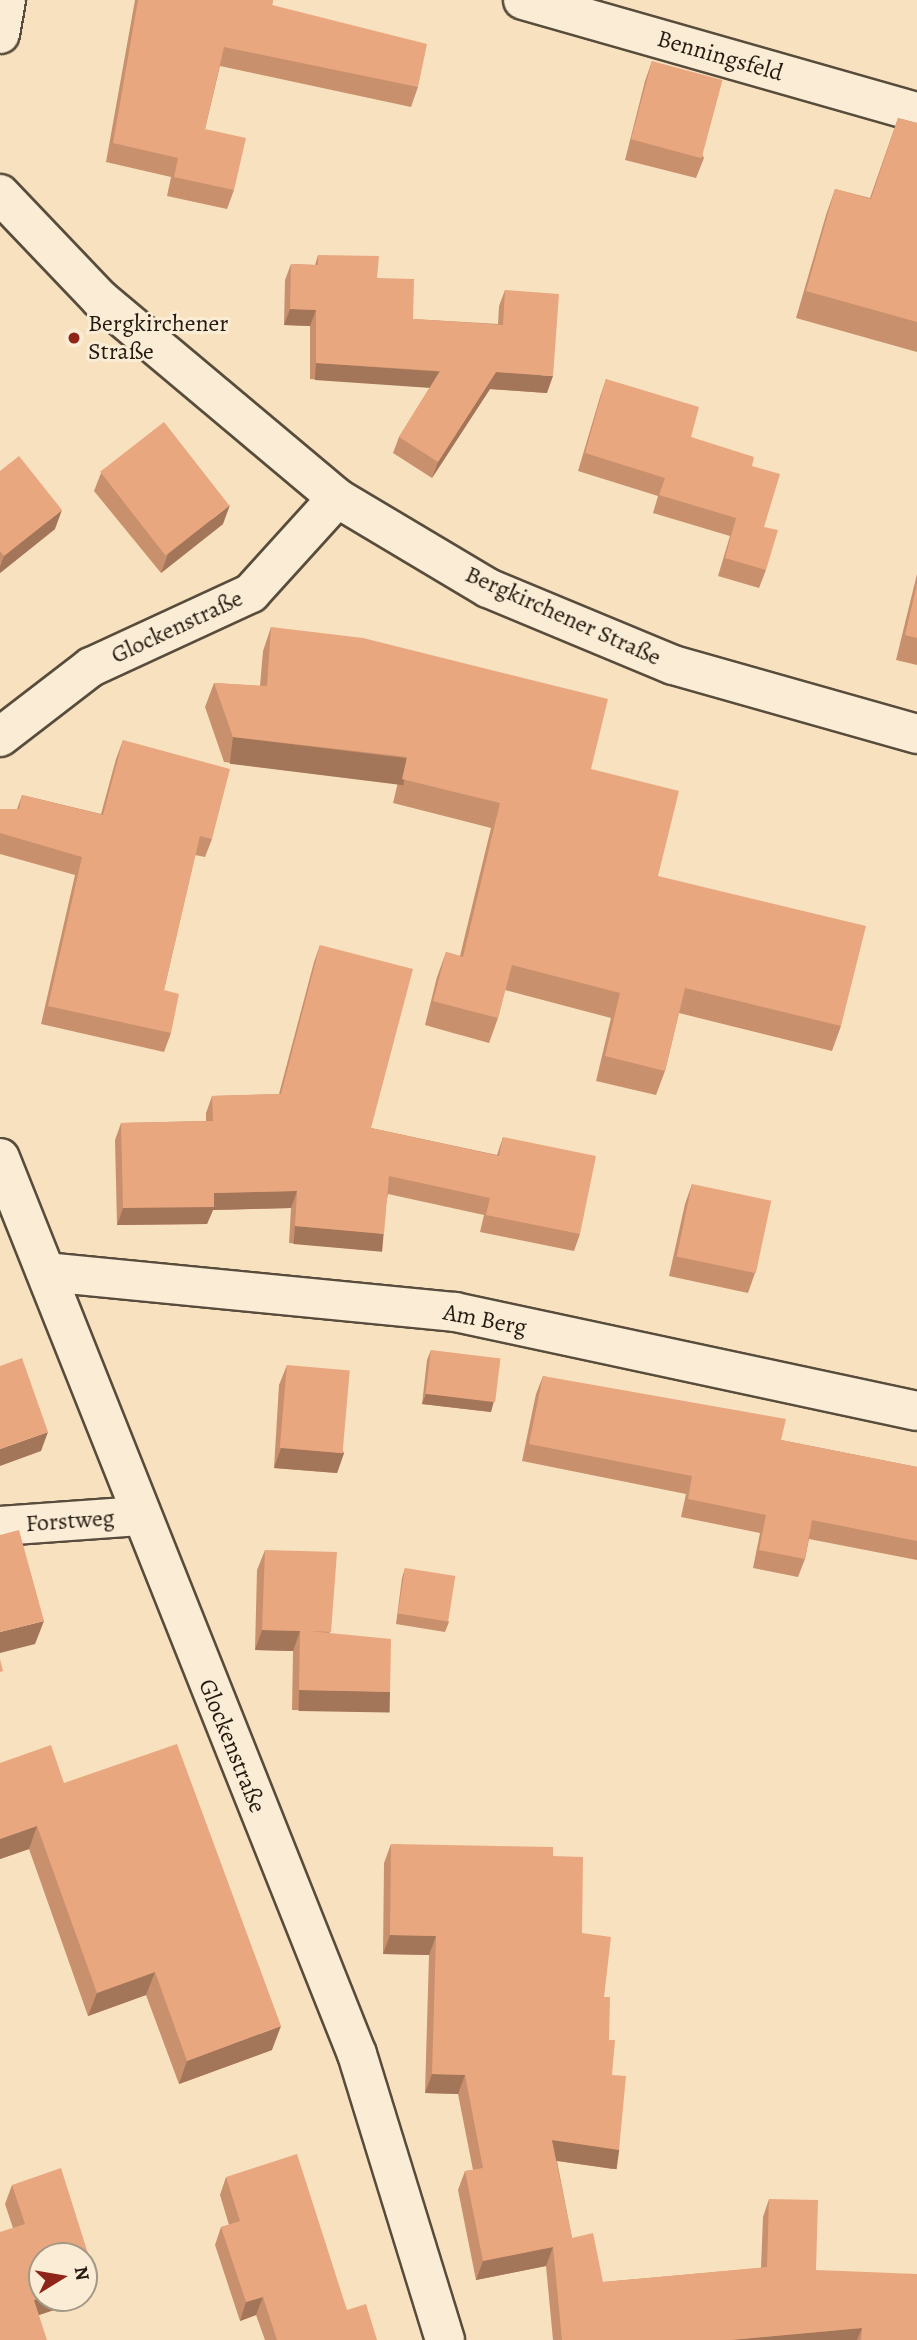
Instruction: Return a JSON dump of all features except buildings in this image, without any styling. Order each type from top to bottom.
[{"type":"street","points":[[0,34],[6,0]]},
{"type":"street","name":"Benningsfeld","points":[[523,0],[917,112]]},
{"type":"street","name":"Bergkirchener Straße","points":[[0,194],[100,299],[337,498],[488,588],[673,665],[917,734]]},
{"type":"street","name":"Glockenstraße","points":[[0,737],[91,667],[251,593],[337,498]]},
{"type":"street","name":"Glockenstraße","points":[[0,1158],[140,1516],[357,2054],[444,2340]]},
{"type":"street","name":"Am Berg","points":[[46,1272],[455,1312],[917,1411]]},
{"type":"street","name":"Forstweg","points":[[0,1526],[140,1516]]},
{"type":"place","name":"Bergkirchener Straße","points":[[74,338]]}]
